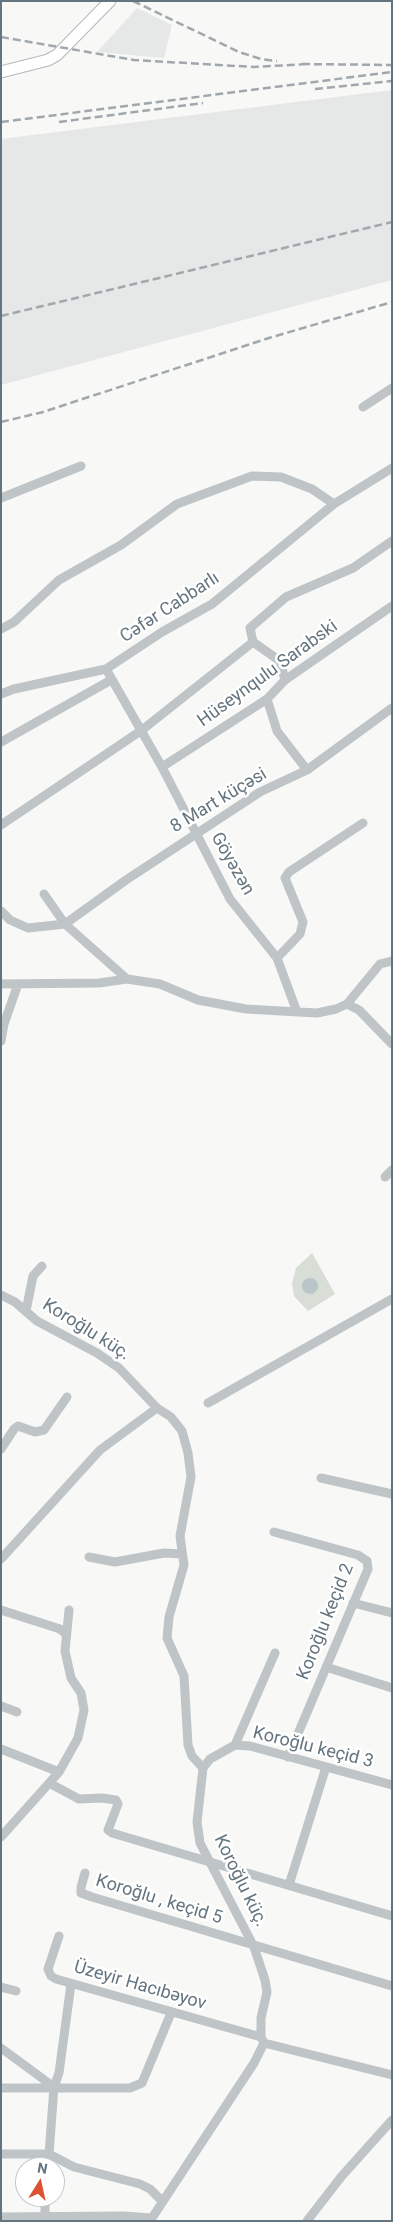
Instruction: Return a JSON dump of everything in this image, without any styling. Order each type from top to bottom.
[{"type":"main road","points":[[1,72],[48,60],[57,55],[110,1]]},
{"type":"street","points":[[363,407],[392,388]]},
{"type":"street","points":[[1,498],[80,466]]},
{"type":"street","name":"Cəfər Cabbarlı","points":[[1,694],[14,688],[106,669],[162,632],[212,604],[334,504],[392,468]]},
{"type":"street","points":[[1,629],[14,622],[59,580],[121,545],[177,504],[252,476],[281,478],[312,489],[334,504]]},
{"type":"street","points":[[285,680],[280,661],[253,642],[250,628],[286,597],[353,568],[392,541]]},
{"type":"street","name":"Hüseynqulu Sarabski","points":[[162,767],[267,700],[285,680],[392,606]]},
{"type":"street","points":[[1,825],[142,730],[253,642]]},
{"type":"street","name":"Göyəzən","points":[[106,669],[162,767],[230,899],[276,958],[296,1012]]},
{"type":"street","points":[[1,742],[111,680]]},
{"type":"street","points":[[267,700],[278,731],[307,770]]},
{"type":"street","name":"8 Mart küçəsi","points":[[1,911],[10,920],[28,928],[64,924],[260,792],[307,770],[392,708]]},
{"type":"street","points":[[276,958],[300,934],[303,922],[284,878],[289,872],[362,823]]},
{"type":"street","points":[[44,894],[64,924],[127,979]]},
{"type":"street","points":[[1,984],[99,983],[127,979],[160,984],[198,1000],[246,1009],[317,1013],[336,1009],[347,1004],[380,964],[392,961]]},
{"type":"street","points":[[1,1041],[4,1024],[18,984]]},
{"type":"street","points":[[347,1004],[359,1010],[392,1044]]},
{"type":"street","points":[[26,1311],[33,1276],[42,1266]]},
{"type":"street","name":"Koroğlu küç.","points":[[1,1295],[15,1302],[37,1321],[97,1353],[119,1368],[157,1408],[171,1417],[182,1431],[188,1453],[191,1477],[180,1536],[184,1565],[169,1617],[167,1638],[184,1676],[188,1745],[192,1756],[203,1768],[197,1822],[200,1843],[254,1946],[267,1992],[261,2018],[262,2040],[249,2072],[151,2219]]},
{"type":"street","points":[[208,1403],[392,1299]]},
{"type":"street","points":[[1,1449],[18,1426],[35,1432],[44,1430],[67,1396]]},
{"type":"street","points":[[1,1559],[100,1450],[157,1408]]},
{"type":"street","points":[[321,1478],[392,1494]]},
{"type":"street","name":"Koroğlu keçid 2","points":[[274,1532],[358,1555],[367,1561],[368,1569],[288,1757]]},
{"type":"street","points":[[89,1556],[115,1562],[164,1553],[182,1554]]},
{"type":"street","points":[[353,1603],[392,1613]]},
{"type":"street","points":[[1,1610],[60,1630],[66,1634]]},
{"type":"street","points":[[1,1836],[59,1772],[78,1738],[84,1710],[81,1693],[71,1678],[65,1651],[69,1610]]},
{"type":"street","points":[[235,1745],[275,1653]]},
{"type":"street","points":[[326,1667],[392,1688]]},
{"type":"street","points":[[1,1706],[17,1712]]},
{"type":"street","name":"Koroğlu keçid 3","points":[[203,1768],[210,1759],[235,1745],[250,1746],[392,1785]]},
{"type":"street","points":[[1,1749],[59,1772]]},
{"type":"street","points":[[289,1885],[326,1767]]},
{"type":"street","points":[[49,1783],[79,1799],[102,1798],[116,1800],[118,1804],[108,1830],[112,1833],[392,1916]]},
{"type":"street","name":"Koroğlu , keçid 5","points":[[85,1873],[80,1886],[81,1893],[392,1986]]},
{"type":"street","name":"Üzeyir Hacıbəyov","points":[[59,1936],[48,1969],[51,1976],[56,1979],[262,2040],[392,2075]]},
{"type":"street","points":[[49,2154],[54,2087],[59,2073],[71,1984]]},
{"type":"street","points":[[1,1987],[16,1991]]},
{"type":"street","points":[[1,2088],[130,2088],[142,2083],[171,2013]]},
{"type":"street","points":[[1,2048],[54,2087]]},
{"type":"street","points":[[307,2221],[341,2177],[392,2120]]},
{"type":"street","points":[[1,2154],[49,2154],[74,2167],[140,2184],[150,2189],[162,2201]]},
{"type":"street","points":[[1,2217],[45,2219],[124,2216],[151,2219]]},
{"type":"shaded area","points":[[137,8],[172,25],[164,58],[97,52]]},
{"type":"shaded area","points":[[392,90],[392,280],[1,385],[1,139]]},
{"type":"shaded area","points":[[312,1253],[335,1294],[308,1311],[294,1296],[292,1283],[296,1268]]},
{"type":"shaded area","points":[[310,1278],[316,1280],[318,1286],[316,1292],[310,1294],[304,1292],[302,1286],[304,1280]]},
{"type":"railway","points":[[133,1],[239,52],[261,59],[277,61]]},
{"type":"railway","points":[[1,37],[134,60],[254,67],[309,64]]},
{"type":"railway","points":[[302,64],[392,65]]},
{"type":"railway","points":[[1,122],[392,72]]},
{"type":"railway","points":[[315,89],[392,81]]},
{"type":"railway","points":[[59,122],[203,103]]},
{"type":"railway","points":[[1,316],[392,222]]},
{"type":"railway","points":[[1,422],[43,412],[269,338],[392,302]]}]
